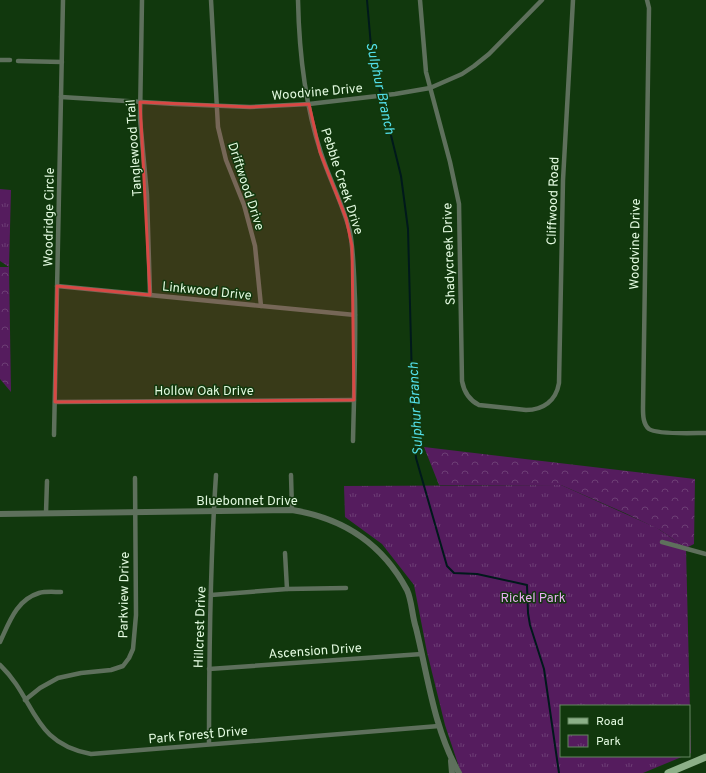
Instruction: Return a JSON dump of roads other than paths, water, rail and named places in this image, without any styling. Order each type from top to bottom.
[{"type":"main road","points":[[668,773],[706,757]]},
{"type":"street","name":"Woodridge Circle","points":[[54,435],[63,0]]},
{"type":"street","name":"Tanglewood Trail","points":[[142,0],[140,102],[142,150],[147,195],[149,233],[150,295]]},
{"type":"street","name":"Driftwood Drive","points":[[212,0],[218,127],[222,148],[244,205],[255,246],[261,306]]},
{"type":"street","name":"Pebble Creek Drive","points":[[298,0],[303,66],[309,104],[320,152],[350,232],[354,275],[355,316],[353,441]]},
{"type":"street","name":"Shadycreek Drive","points":[[420,0],[426,72],[450,162],[459,204],[463,388],[473,402],[479,405],[491,407],[534,410],[544,406],[551,400]]},
{"type":"street","name":"Woodvine Drive","points":[[61,97],[250,107],[309,104],[430,88],[462,74],[474,66],[489,54],[542,0]]},
{"type":"street","name":"Cliffwood Road","points":[[551,400],[558,390],[559,383],[563,180],[573,0]]},
{"type":"street","name":"Woodvine Drive","points":[[647,0],[649,8],[644,421],[649,429],[657,432],[706,433]]},
{"type":"street","points":[[0,60],[10,60]]},
{"type":"street","points":[[18,60],[62,62]]},
{"type":"street","name":"Linkwood Drive","points":[[57,286],[355,316]]},
{"type":"street","name":"Hollow Oak Drive","points":[[55,402],[354,400]]},
{"type":"street","name":"Hillcrest Drive","points":[[209,744],[209,668],[216,475]]},
{"type":"street","points":[[291,475],[292,510]]},
{"type":"street","name":"Parkview Drive","points":[[25,700],[40,688],[58,678],[81,673],[111,670],[123,666],[129,658],[133,649],[136,615],[135,478]]},
{"type":"street","points":[[46,482],[46,513]]},
{"type":"street","name":"Bluebonnet Drive","points":[[0,514],[292,510],[316,514],[356,532],[370,543],[389,562],[407,591],[439,726],[451,760],[459,773]]},
{"type":"street","points":[[662,542],[706,554]]},
{"type":"street","points":[[285,553],[287,589]]},
{"type":"street","points":[[211,595],[287,589],[346,588]]},
{"type":"street","points":[[0,642],[16,610],[28,598],[39,593],[61,592]]},
{"type":"street","name":"Ascension Drive","points":[[209,668],[422,654]]},
{"type":"street","name":"Park Forest Drive","points":[[0,665],[10,677],[40,726],[50,736],[79,752],[90,754],[439,726]]},
{"type":"street","name":"Bluebonnet Drive","points":[[451,760],[452,773]]},
{"type":"waterway","name":"Sulphur Branch","points":[[367,0],[372,58],[401,176],[408,229],[413,419],[416,458],[447,566],[454,573],[477,574],[527,585],[530,625],[544,669],[559,773]]},
{"type":"park label","name":"Rickel Park","points":[[533,597]]}]
